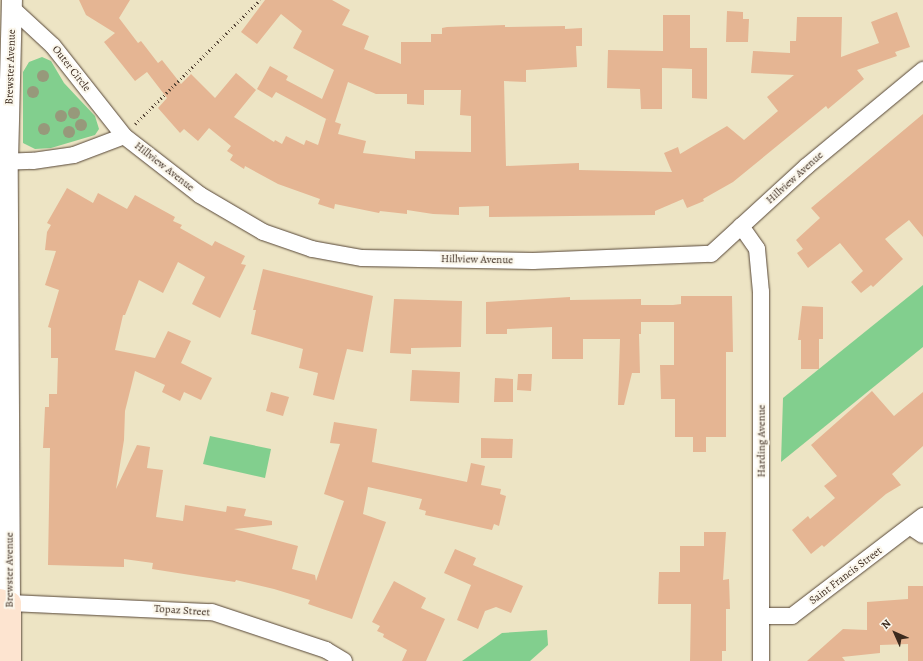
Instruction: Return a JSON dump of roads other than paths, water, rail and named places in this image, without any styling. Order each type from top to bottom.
[{"type":"main road","name":"Brewster Avenue","points":[[5,602],[10,661]]},
{"type":"street","name":"Outer Circle","points":[[13,4],[53,46],[124,136]]},
{"type":"street","name":"Brewster Avenue","points":[[5,602],[4,162],[13,4]]},
{"type":"street","name":"Hillview Avenue","points":[[4,162],[74,155],[124,136],[200,195],[263,232],[312,249],[362,258],[533,261],[711,254],[807,166],[923,70]]},
{"type":"street","name":"Harding Avenue","points":[[741,226],[757,249],[761,292],[761,661]]},
{"type":"street","name":"Saint Francis Street","points":[[762,616],[792,616],[919,526]]},
{"type":"street","name":"Topaz Street","points":[[5,602],[212,612],[326,650],[344,661]]}]
